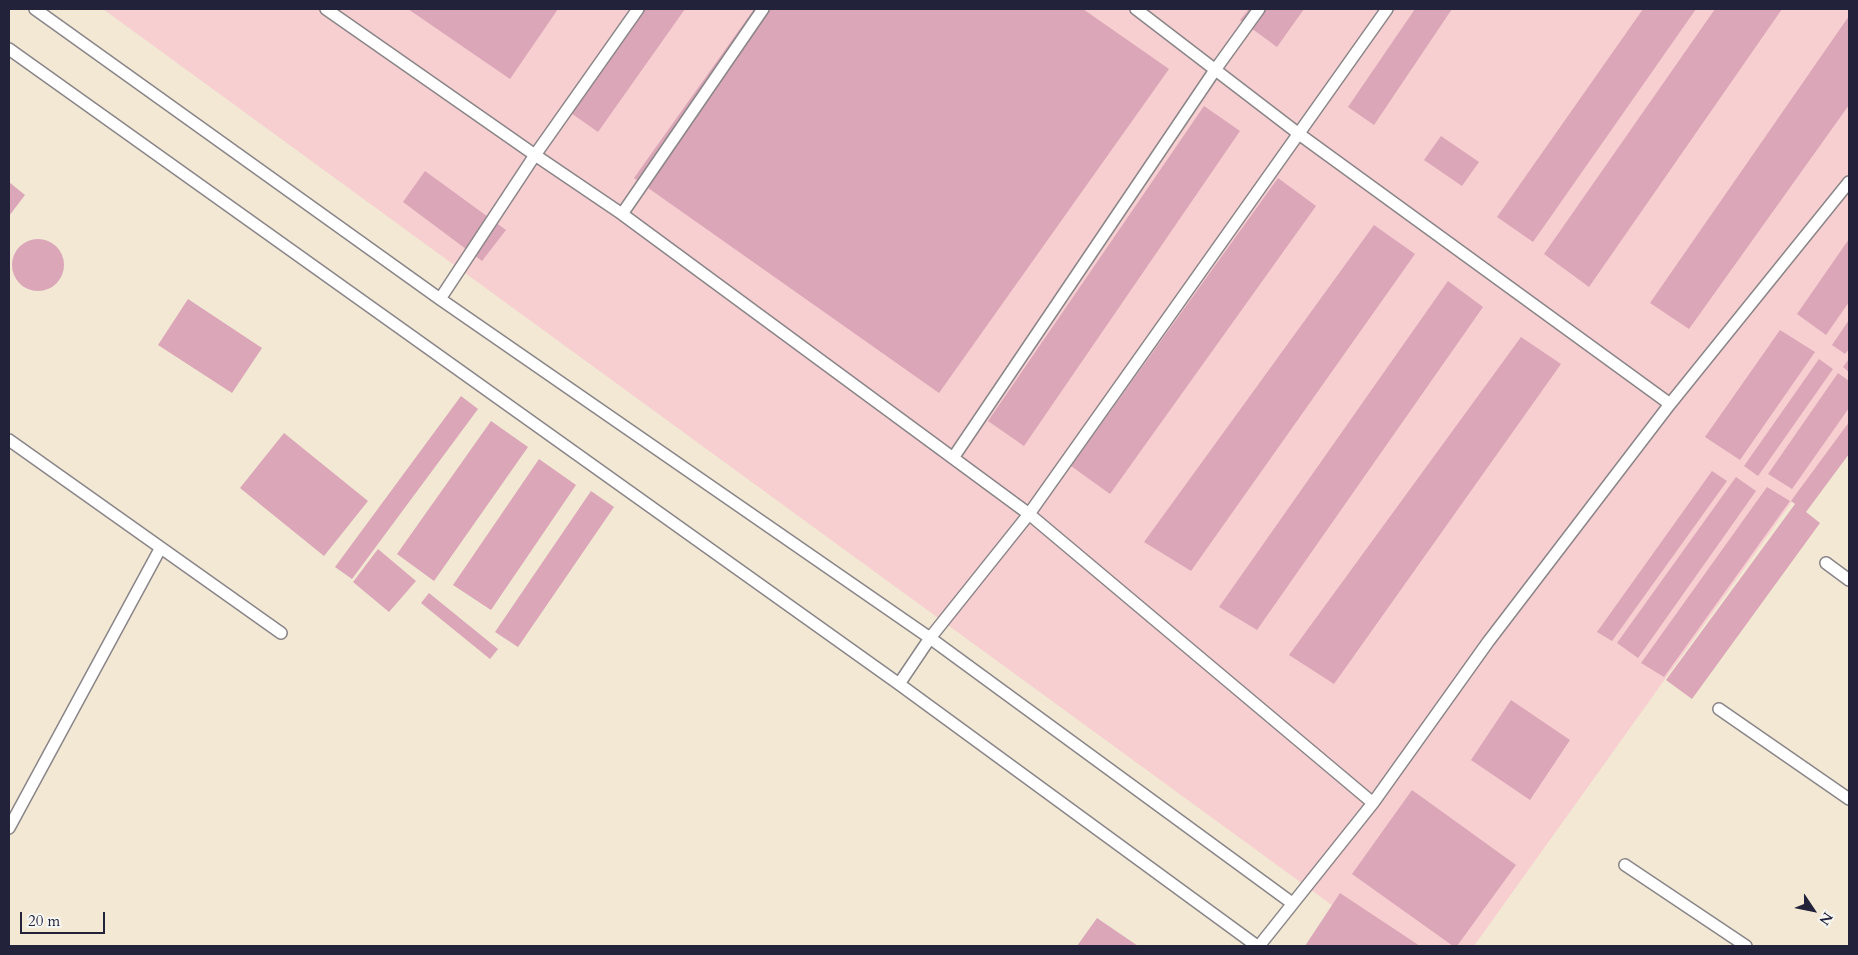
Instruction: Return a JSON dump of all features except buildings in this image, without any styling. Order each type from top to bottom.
[{"type":"lane","points":[[35,9],[440,298],[930,638],[1292,903]]},
{"type":"lane","points":[[326,9],[622,214],[1029,514],[1373,803]]},
{"type":"lane","points":[[440,298],[535,155],[638,9]]},
{"type":"lane","points":[[622,214],[763,9]]},
{"type":"lane","points":[[1136,9],[1299,134],[1670,404]]},
{"type":"lane","points":[[953,458],[1215,70],[1259,9]]},
{"type":"lane","points":[[899,684],[930,638],[1029,514],[1387,9]]},
{"type":"lane","points":[[9,49],[899,684],[1258,946],[1373,803],[1488,642],[1670,404],[1849,182]]},
{"type":"lane","points":[[9,440],[160,549],[281,633]]},
{"type":"lane","points":[[9,828],[160,549]]},
{"type":"lane","points":[[1826,563],[1849,580]]},
{"type":"lane","points":[[1719,709],[1849,799]]},
{"type":"lane","points":[[1625,865],[1746,946]]},
{"type":"shaded area","points":[[103,9],[1849,9],[1849,422],[1474,946],[1388,946]]}]
